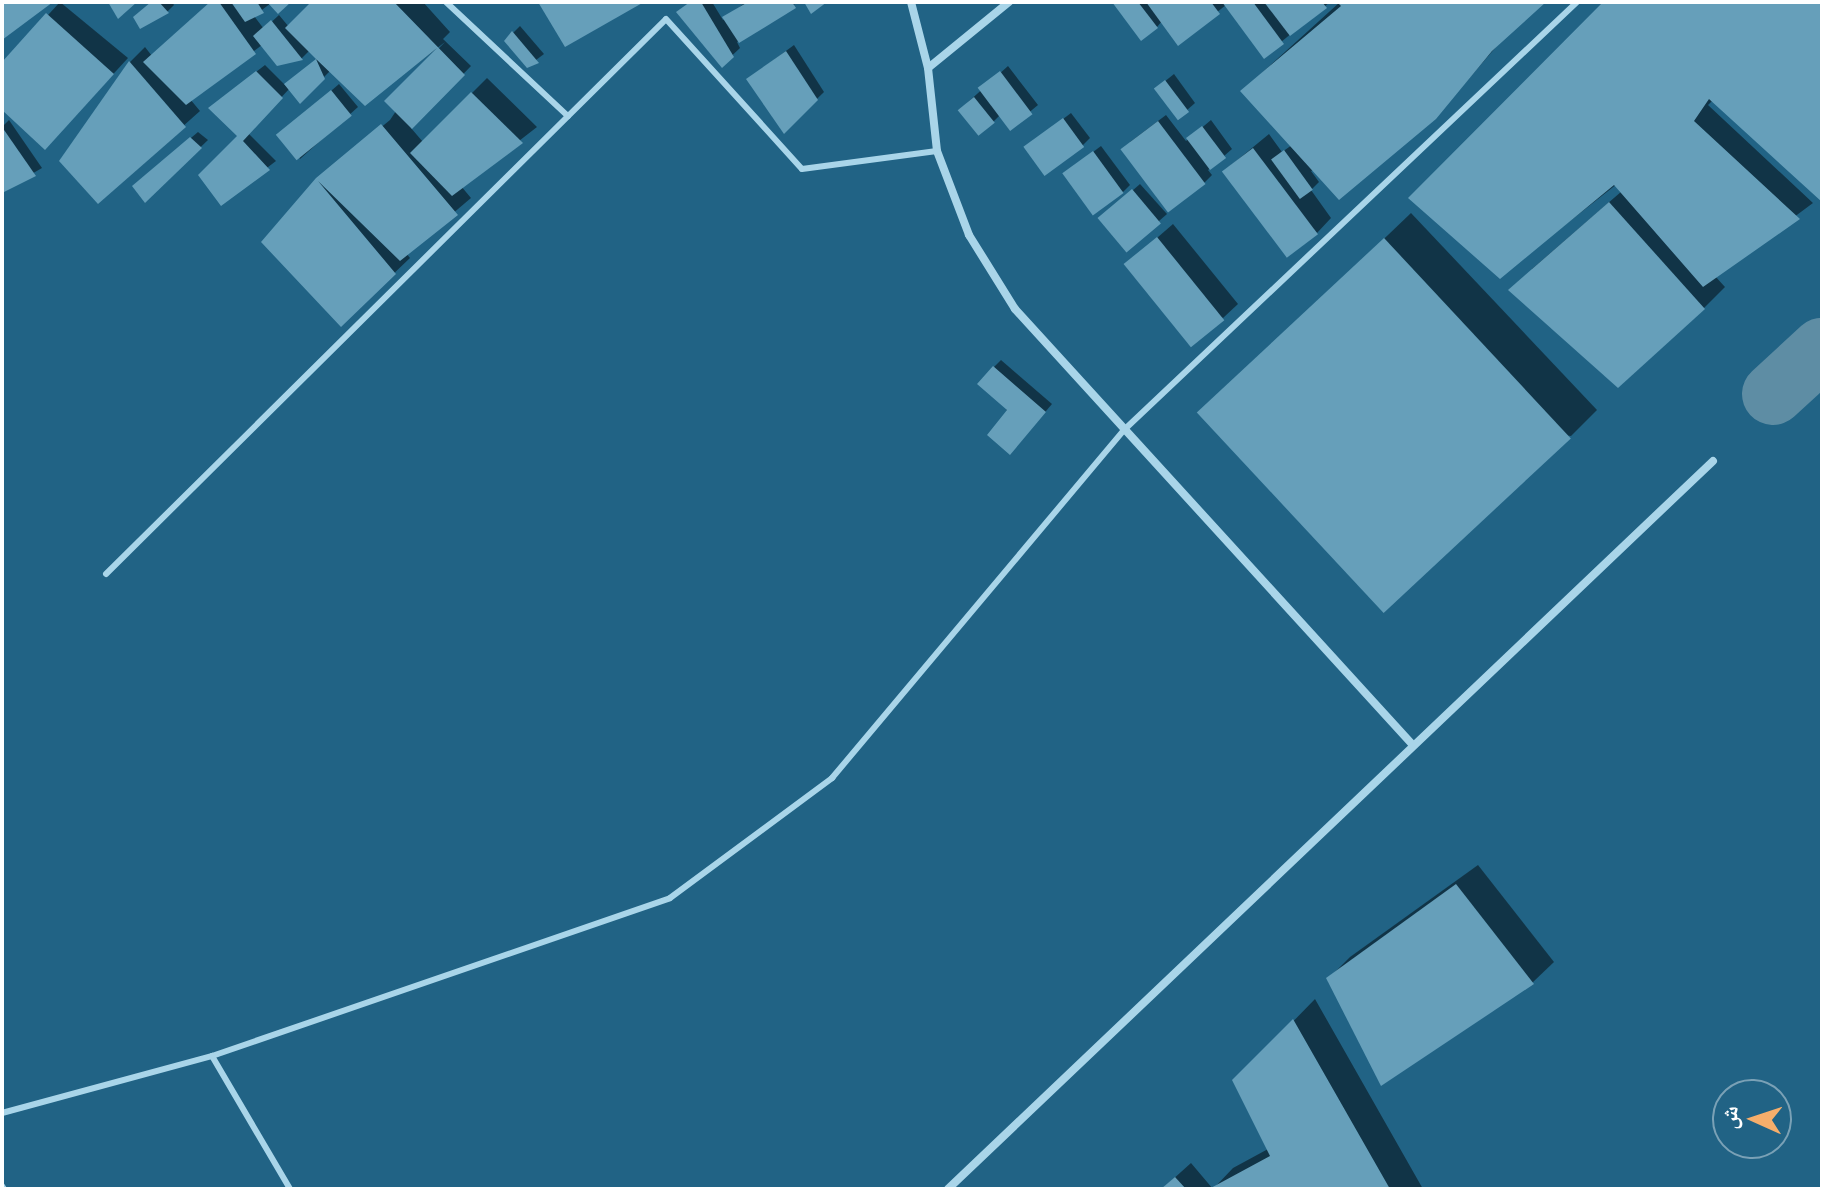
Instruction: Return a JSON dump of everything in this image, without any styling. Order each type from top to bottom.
[{"type":"street","points":[[911,2],[928,68],[937,151],[969,235],[1015,309],[1411,743]]},
{"type":"street","points":[[928,68],[1009,2]]},
{"type":"street","points":[[948,1189],[1411,743],[1713,461]]},
{"type":"lane","points":[[446,2],[568,116]]},
{"type":"lane","points":[[2,1113],[212,1056],[670,898],[832,778],[1125,429],[1577,2]]},
{"type":"lane","points":[[106,574],[666,19],[802,169],[937,151]]},
{"type":"lane","points":[[212,1056],[290,1189]]},
{"type":"building","points":[[2,2],[53,2],[2,40]]},
{"type":"building","points":[[108,2],[137,2],[118,19]]},
{"type":"building","points":[[151,2],[159,2],[169,13],[140,29],[133,17]]},
{"type":"building","points":[[210,2],[219,2],[256,54],[186,105],[143,62]]},
{"type":"building","points":[[231,2],[257,2],[264,13],[245,22]]},
{"type":"building","points":[[267,2],[291,2],[278,14]]},
{"type":"building","points":[[311,2],[394,2],[465,75],[412,129],[384,101],[437,48],[365,106],[285,28]]},
{"type":"building","points":[[538,2],[644,2],[565,47]]},
{"type":"building","points":[[690,2],[701,2],[734,57],[722,68],[676,12]]},
{"type":"building","points":[[748,2],[792,2],[796,8],[739,43],[722,17]]},
{"type":"building","points":[[804,2],[827,2],[811,14]]},
{"type":"building","points":[[1112,2],[1138,2],[1158,28],[1141,41]]},
{"type":"building","points":[[1146,2],[1211,2],[1220,14],[1178,46]]},
{"type":"building","points":[[1222,2],[1253,2],[1284,44],[1264,59]]},
{"type":"building","points":[[1264,2],[1322,2],[1327,8],[1290,36]]},
{"type":"building","points":[[1337,2],[1546,2],[1492,51],[1436,119],[1339,200],[1240,91],[1341,6]]},
{"type":"building","points":[[1603,2],[1822,2],[1822,202],[1709,99],[1694,121],[1800,219],[1703,287],[1614,185],[1500,279],[1408,198]]},
{"type":"building","points":[[46,13],[114,74],[45,150],[2,110],[2,62]]},
{"type":"building","points":[[271,20],[303,60],[277,66],[253,36]]},
{"type":"building","points":[[512,31],[539,63],[527,68],[504,41]]},
{"type":"building","points":[[786,51],[818,100],[784,134],[746,79]]},
{"type":"building","points":[[316,59],[325,79],[300,104],[284,84]]},
{"type":"building","points":[[129,61],[186,127],[98,204],[59,161]]},
{"type":"building","points":[[256,71],[283,98],[243,141],[270,170],[221,206],[198,175],[237,136],[208,108]]},
{"type":"building","points":[[1000,71],[1032,114],[1010,131],[978,88]]},
{"type":"building","points":[[1165,80],[1189,112],[1178,120],[1154,88]]},
{"type":"building","points":[[331,90],[352,116],[297,160],[276,135]]},
{"type":"building","points":[[471,92],[523,143],[452,196],[410,153]]},
{"type":"building","points":[[974,97],[995,123],[978,136],[958,110]]},
{"type":"building","points":[[1063,118],[1084,147],[1045,176],[1023,147]]},
{"type":"building","points":[[1158,121],[1206,184],[1168,212],[1120,149]]},
{"type":"building","points":[[381,124],[458,215],[400,261],[318,181],[396,274],[341,327],[261,242],[316,178]]},
{"type":"building","points":[[1202,126],[1226,158],[1210,170],[1186,138]]},
{"type":"building","points":[[2,127],[36,176],[2,193]]},
{"type":"building","points":[[190,137],[202,148],[145,203],[132,186]]},
{"type":"building","points":[[1253,148],[1318,234],[1287,258],[1222,171]]},
{"type":"building","points":[[1284,150],[1313,190],[1300,199],[1271,159]]},
{"type":"building","points":[[1093,151],[1124,193],[1093,215],[1062,173]]},
{"type":"building","points":[[1132,189],[1161,223],[1126,252],[1098,218]]},
{"type":"building","points":[[1609,202],[1705,309],[1618,388],[1508,290]]},
{"type":"building","points":[[1157,237],[1224,320],[1191,347],[1124,264]]},
{"type":"building","points":[[1384,238],[1571,438],[1384,613],[1197,413]]},
{"type":"building","points":[[993,366],[1046,412],[1010,455],[987,435],[1007,410],[977,384]]},
{"type":"building","points":[[1456,884],[1534,984],[1381,1086],[1326,978]]},
{"type":"building","points":[[1293,1019],[1390,1189],[1209,1189],[1270,1156],[1232,1080]]},
{"type":"building","points":[[1175,1177],[1186,1189],[1161,1189]]},
{"type":"waterway","points":[[1773,394],[1822,349]]}]
